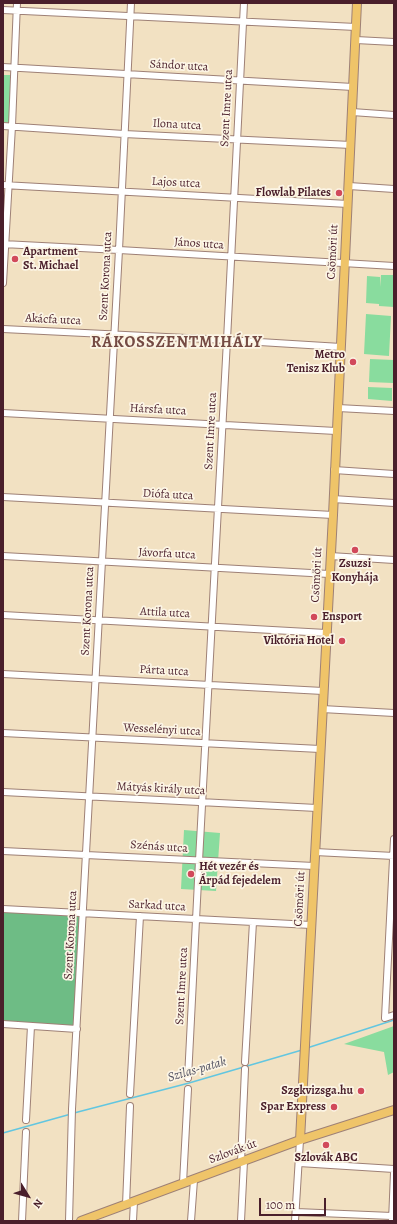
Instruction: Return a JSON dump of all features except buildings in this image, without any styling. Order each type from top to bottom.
[{"type":"main road","name":"Csömöri út","points":[[300,1140],[310,925],[333,515],[357,3]]},
{"type":"main road","name":"Szlovák út","points":[[81,1221],[300,1140],[394,1110]]},
{"type":"street","points":[[3,283],[6,185],[12,126],[17,3]]},
{"type":"street","name":"Szent Korona utca","points":[[69,1221],[72,1109],[90,796],[131,3]]},
{"type":"street","name":"Szent Imre utca","points":[[188,1078],[244,3]]},
{"type":"street","points":[[3,10],[356,27]]},
{"type":"street","points":[[356,40],[394,42]]},
{"type":"street","name":"Sándor utca","points":[[3,68],[353,87]]},
{"type":"street","points":[[352,112],[394,115]]},
{"type":"street","name":"Ilona utca","points":[[3,126],[124,134],[351,144]]},
{"type":"street","name":"Lajos utca","points":[[6,185],[348,204]]},
{"type":"street","points":[[349,186],[394,189]]},
{"type":"street","name":"János utca","points":[[4,244],[394,266]]},
{"type":"street","name":"Akácfa utca","points":[[3,329],[227,340],[341,348]]},
{"type":"street","points":[[338,408],[394,411]]},
{"type":"street","name":"Hársfa utca","points":[[3,413],[336,431]]},
{"type":"street","points":[[334,470],[394,474]]},
{"type":"street","name":"Diófa utca","points":[[3,497],[333,515]]},
{"type":"street","points":[[333,499],[394,503]]},
{"type":"street","name":"Jávorfa utca","points":[[3,556],[329,574]]},
{"type":"street","points":[[330,556],[394,560]]},
{"type":"street","name":"Attila utca","points":[[3,615],[326,633]]},
{"type":"street","name":"Párta utca","points":[[3,674],[323,691]]},
{"type":"street","points":[[322,709],[394,713]]},
{"type":"street","name":"Wesselényi utca","points":[[3,733],[320,749]]},
{"type":"street","name":"Mátyás király utca","points":[[3,792],[317,808]]},
{"type":"street","points":[[394,839],[385,1018],[394,1015]]},
{"type":"street","name":"Szénás utca","points":[[3,851],[314,866]]},
{"type":"street","points":[[315,852],[394,856]]},
{"type":"street","name":"Sarkad utca","points":[[3,909],[310,925]]},
{"type":"street","points":[[130,1094],[140,916]]},
{"type":"street","points":[[245,1062],[253,922]]},
{"type":"street","points":[[3,1024],[77,1029]]},
{"type":"street","points":[[26,1120],[31,1026]]},
{"type":"street","points":[[241,1221],[245,1069]]},
{"type":"street","points":[[183,1184],[188,1089]]},
{"type":"street","points":[[126,1205],[130,1106]]},
{"type":"street","points":[[22,1221],[26,1132]]},
{"type":"street","name":"Csömöri út","points":[[295,1221],[300,1140]]},
{"type":"street","points":[[298,1163],[394,1169]]},
{"type":"street","points":[[296,1212],[392,1218],[394,1174]]},
{"type":"street","points":[[191,1221],[194,1180]]},
{"type":"street","points":[[133,1221],[134,1201]]},
{"type":"green space","points":[[3,75],[11,75],[9,123],[3,122]]},
{"type":"green space","points":[[381,275],[394,275],[394,307],[366,303],[367,276],[380,277],[380,287]]},
{"type":"green space","points":[[366,314],[391,316],[389,356],[364,354]]},
{"type":"green space","points":[[370,359],[394,360],[393,383],[369,382]]},
{"type":"green space","points":[[368,387],[392,388],[392,401],[368,399]]},
{"type":"green space","points":[[184,830],[220,833],[216,891],[181,889]]},
{"type":"green space","points":[[3,909],[83,913],[77,1029],[3,1024]]},
{"type":"green space","points":[[394,1026],[394,1072],[388,1075],[384,1052],[344,1044]]},
{"type":"waterway","name":"Szilas-patak","points":[[307,1048],[394,1020]]},
{"type":"waterway","name":"Szilas-patak","points":[[74,1113],[189,1083],[302,1050]]},
{"type":"waterway","name":"Szilas-patak","points":[[3,1133],[71,1114]]},
{"type":"place","name":"Flowlab Pilates","points":[[339,193]]},
{"type":"place","name":"Apartment St. Michael","points":[[15,259]]},
{"type":"place","name":"Metro Tenisz Klub","points":[[353,362]]},
{"type":"place","name":"Zsuzsi Konyhája","points":[[355,550]]},
{"type":"place","name":"Ensport","points":[[314,617]]},
{"type":"place","name":"Viktória Hotel","points":[[342,641]]},
{"type":"place","name":"Hét vezér és Árpád fejedelem","points":[[191,874]]},
{"type":"place","name":"Szgkvizsga.hu","points":[[361,1091]]},
{"type":"place","name":"Spar Express","points":[[334,1107]]},
{"type":"place","name":"Szlovák ABC","points":[[326,1145]]},
{"type":"district","name":"RÁKOSSZENTMIHÁLY","points":[[177,343]]}]
